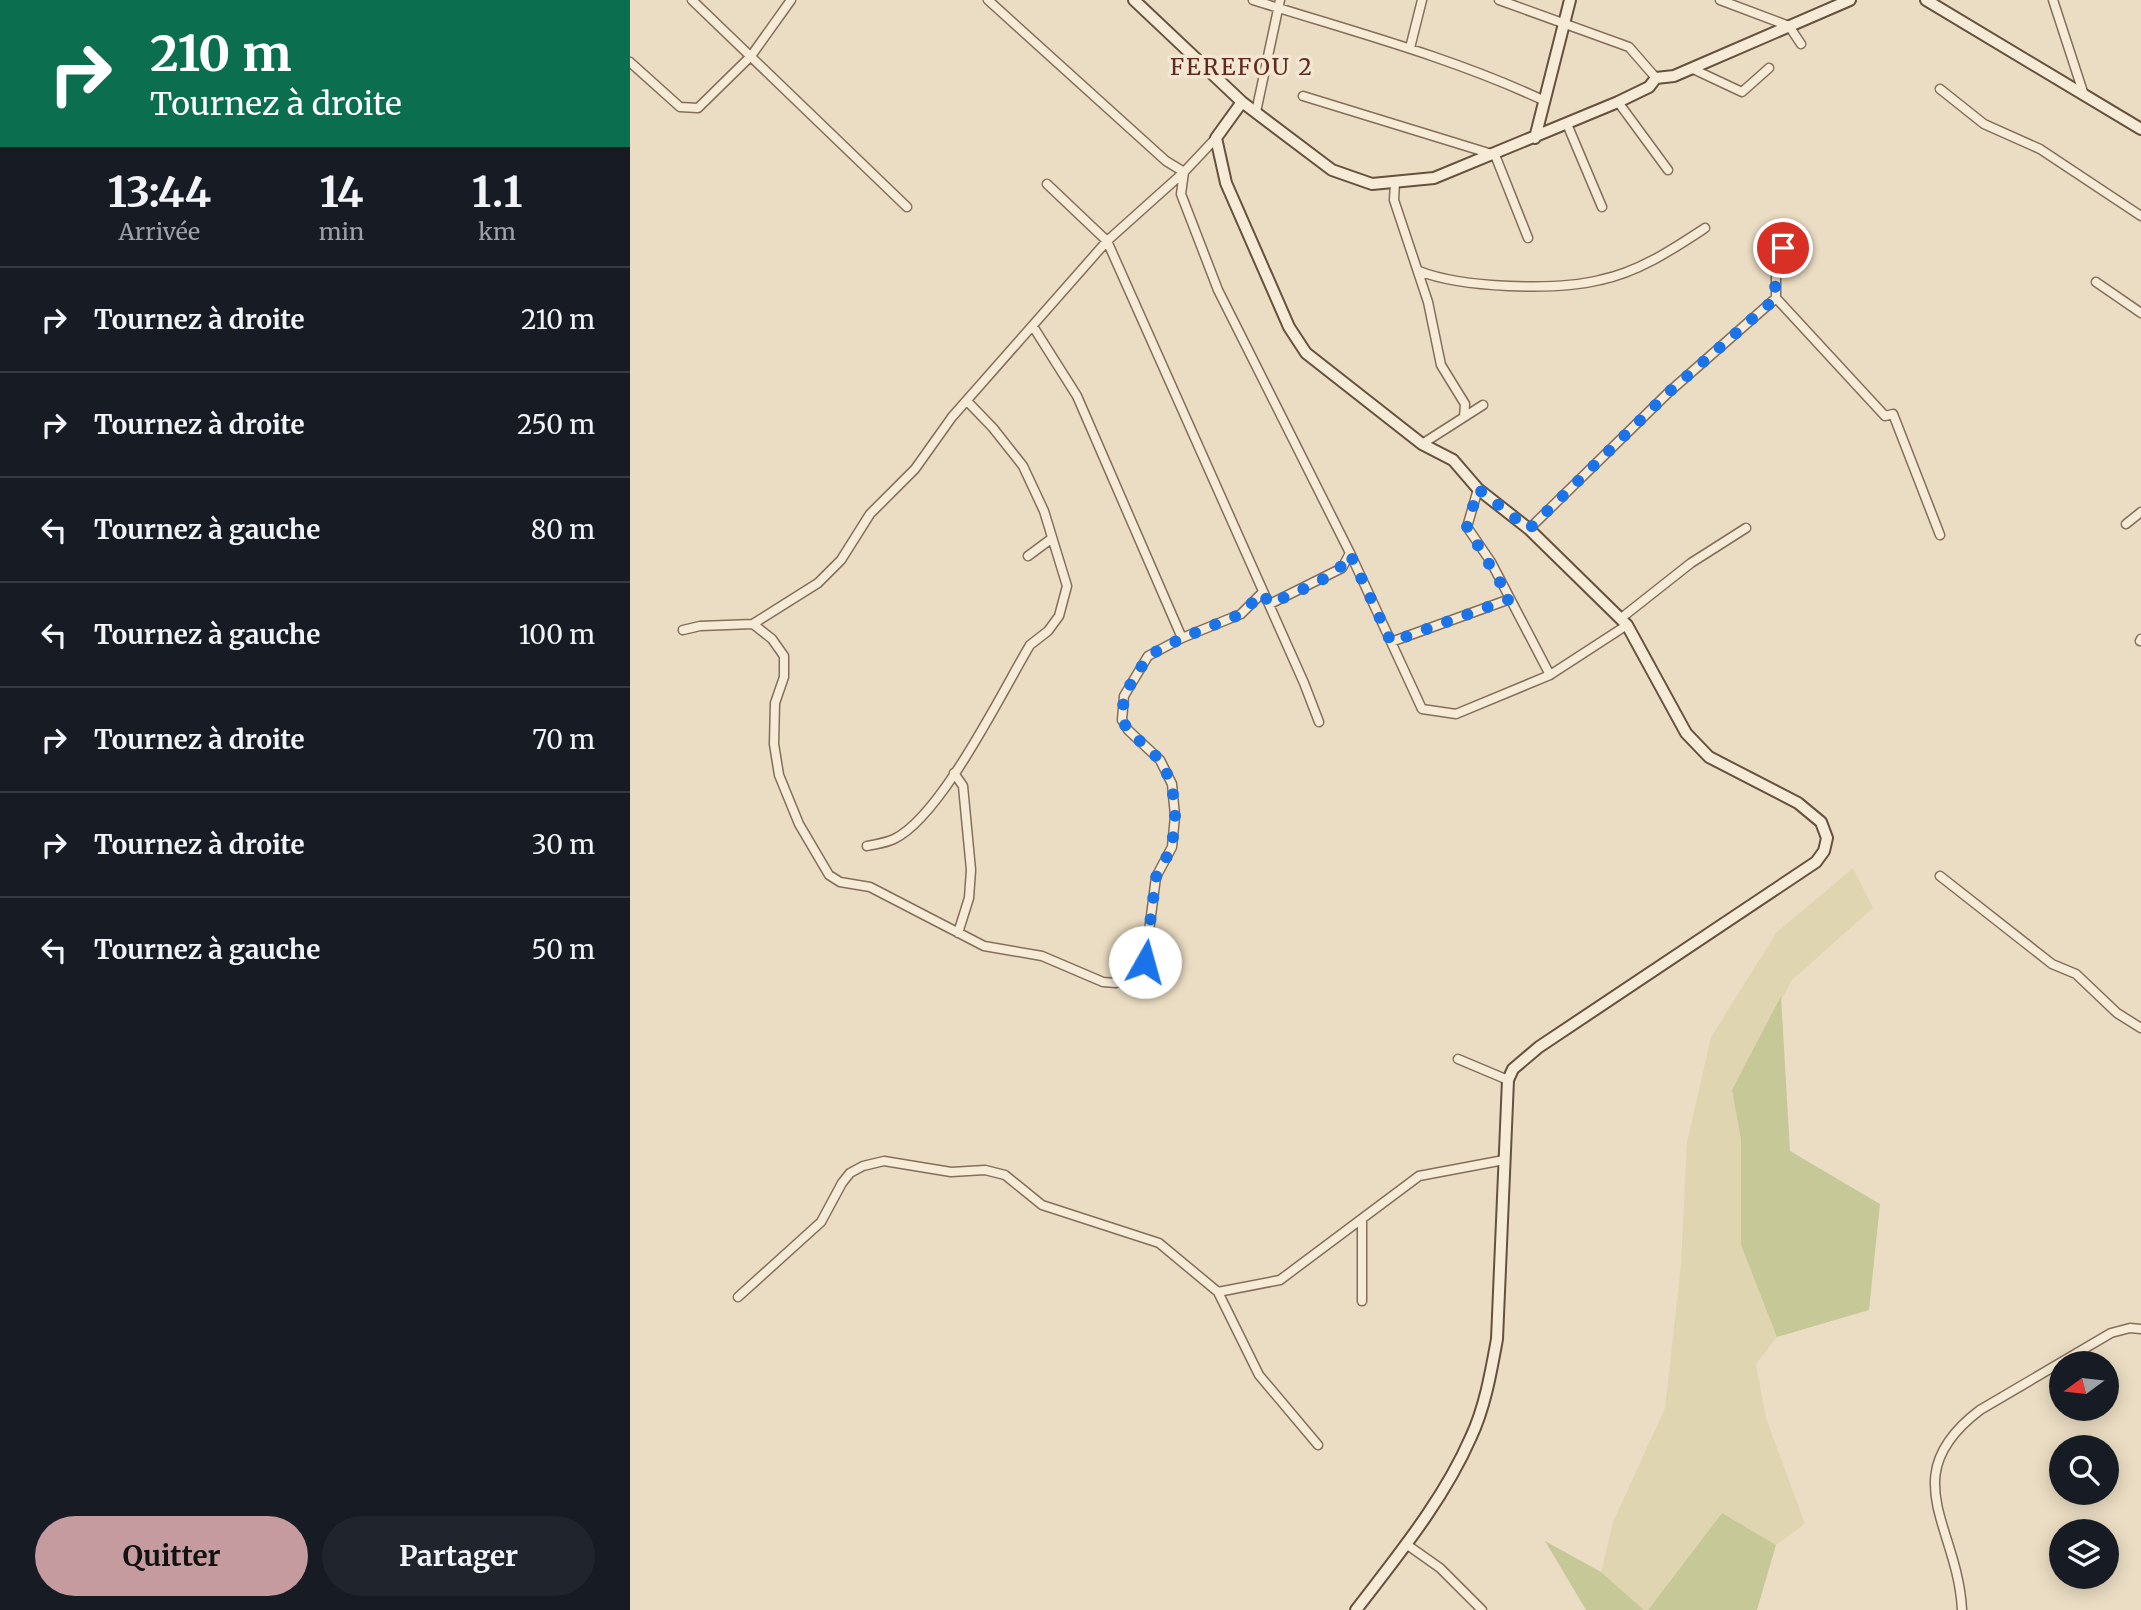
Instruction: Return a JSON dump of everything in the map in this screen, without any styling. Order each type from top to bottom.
[{"type":"street","points":[[692,0],[907,207]]},
{"type":"street","points":[[630,62],[680,107],[698,108],[751,56],[791,0]]},
{"type":"street","points":[[988,0],[1166,162],[1184,172]]},
{"type":"street","points":[[1133,0],[1242,102],[1332,170],[1373,184],[1434,178],[1495,155],[1618,102],[1649,87],[1656,78],[1674,76],[1693,69],[1850,0]]},
{"type":"street","points":[[1253,0],[1279,4],[1410,48],[1498,79],[1545,101]]},
{"type":"street","points":[[1410,48],[1422,0]]},
{"type":"street","points":[[1499,0],[1629,47],[1656,78]]},
{"type":"street","points":[[1535,138],[1570,0]]},
{"type":"street","points":[[1720,0],[1788,26],[1801,44]]},
{"type":"street","points":[[1926,0],[2141,129]]},
{"type":"street","points":[[2053,0],[2084,95]]},
{"type":"street","points":[[1256,112],[1279,4]]},
{"type":"street","points":[[1693,69],[1742,92],[1769,68]]},
{"type":"street","points":[[1940,89],[1984,124],[2040,149],[2141,216]]},
{"type":"street","points":[[1303,96],[1495,155]]},
{"type":"street","points":[[683,631],[700,626],[753,624],[818,583],[841,560],[870,514],[915,469],[967,401],[1034,328],[1107,241],[1184,172],[1216,138],[1242,102]]},
{"type":"street","points":[[1618,102],[1668,170]]},
{"type":"street","points":[[1567,124],[1602,207]]},
{"type":"street","points":[[1216,138],[1226,183],[1289,327],[1306,353],[1422,444],[1453,460],[1478,489],[1529,529],[1624,622],[1686,733],[1709,757],[1798,803],[1821,822],[1827,838],[1824,851],[1816,862],[1539,1047],[1513,1069],[1508,1080],[1497,1339],[1489,1381],[1472,1435],[1448,1484],[1356,1610]]},
{"type":"street","points":[[1495,155],[1528,238]]},
{"type":"street","points":[[1184,172],[1181,194],[1218,290],[1350,554],[1422,709],[1456,714],[1550,675],[1624,622],[1691,564],[1746,528]]},
{"type":"street","points":[[1395,182],[1394,200],[1419,271],[1441,365],[1465,404],[1464,417]]},
{"type":"street","points":[[1047,184],[1107,241],[1262,593],[1270,604],[1319,722]]},
{"type":"street","points":[[1419,271],[1438,279],[1510,285],[1600,281],[1659,258],[1705,228]]},
{"type":"street","points":[[1781,231],[1784,262],[1776,272],[1776,298],[1885,416],[1893,414],[1940,535]]},
{"type":"street","points":[[2096,282],[2141,313]]},
{"type":"street","points":[[1529,529],[1669,392],[1776,298]]},
{"type":"street","points":[[1034,328],[1077,396],[1182,638]]},
{"type":"street","points":[[867,846],[895,839],[924,814],[954,773],[1030,645],[1048,631],[1059,616],[1068,586],[1044,511],[1023,466],[967,401]]},
{"type":"street","points":[[1422,444],[1483,405]]},
{"type":"street","points":[[1478,489],[1467,527],[1510,599],[1550,675]]},
{"type":"street","points":[[2126,524],[2141,512]]},
{"type":"street","points":[[1028,556],[1051,538]]},
{"type":"street","points":[[1270,604],[1342,568],[1350,554]]},
{"type":"street","points":[[753,624],[772,639],[784,656],[784,677],[775,703],[774,744],[779,775],[799,824],[829,875],[840,882],[870,887],[984,946],[1042,956],[1103,982],[1116,983],[1134,978],[1145,962],[1156,877],[1172,847],[1175,816],[1172,784],[1160,760],[1128,730],[1122,720],[1124,695],[1148,656],[1182,638],[1241,614],[1262,593]]},
{"type":"street","points":[[1391,642],[1510,599]]},
{"type":"street","points":[[954,773],[964,786],[971,870],[969,898],[958,933]]},
{"type":"street","points":[[1940,876],[2052,964],[2076,974],[2117,1013],[2141,1028]]},
{"type":"street","points":[[1458,1059],[1508,1080]]},
{"type":"street","points":[[1218,1292],[1280,1280],[1419,1176],[1504,1160]]},
{"type":"street","points":[[738,1297],[821,1222],[850,1173],[863,1166],[884,1161],[951,1172],[985,1170],[1005,1175],[1042,1205],[1159,1243],[1218,1292],[1259,1374],[1318,1445]]},
{"type":"street","points":[[1362,1219],[1362,1301]]},
{"type":"street","points":[[1962,1610],[1938,1501],[1934,1469],[1938,1455],[1958,1429],[1980,1410],[2110,1333],[2130,1328],[2141,1329]]},
{"type":"street","points":[[1406,1544],[1440,1568],[1482,1610]]},
{"type":"shaded area","points":[[1853,868],[1873,908],[1792,980],[1732,1090],[1777,1337],[1756,1364],[1766,1418],[1805,1524],[1776,1545],[1722,1513],[1648,1610],[1644,1610],[1601,1572],[1613,1522],[1665,1408],[1681,1264],[1687,1142],[1711,1037],[1777,932]]},
{"type":"green space","points":[[1781,996],[1790,1151],[1880,1204],[1869,1310],[1777,1337],[1741,1245],[1741,1140],[1732,1090]]},
{"type":"green space","points":[[1722,1513],[1776,1545],[1757,1610],[1648,1610]]},
{"type":"green space","points":[[1545,1541],[1601,1572],[1644,1610],[1586,1610]]},
{"type":"district","name":"FEREFOU 2","points":[[1242,66]]},
{"type":"route","points":[[1145,962],[1156,877],[1172,847],[1175,816],[1172,784],[1160,760],[1128,730],[1122,720],[1124,695],[1148,656],[1182,638],[1241,614],[1262,593],[1270,604],[1342,568],[1350,554],[1391,642],[1510,599],[1491,562],[1467,527],[1478,489],[1529,529],[1669,392],[1776,298],[1774,284],[1776,272],[1784,262],[1783,248]]}]
